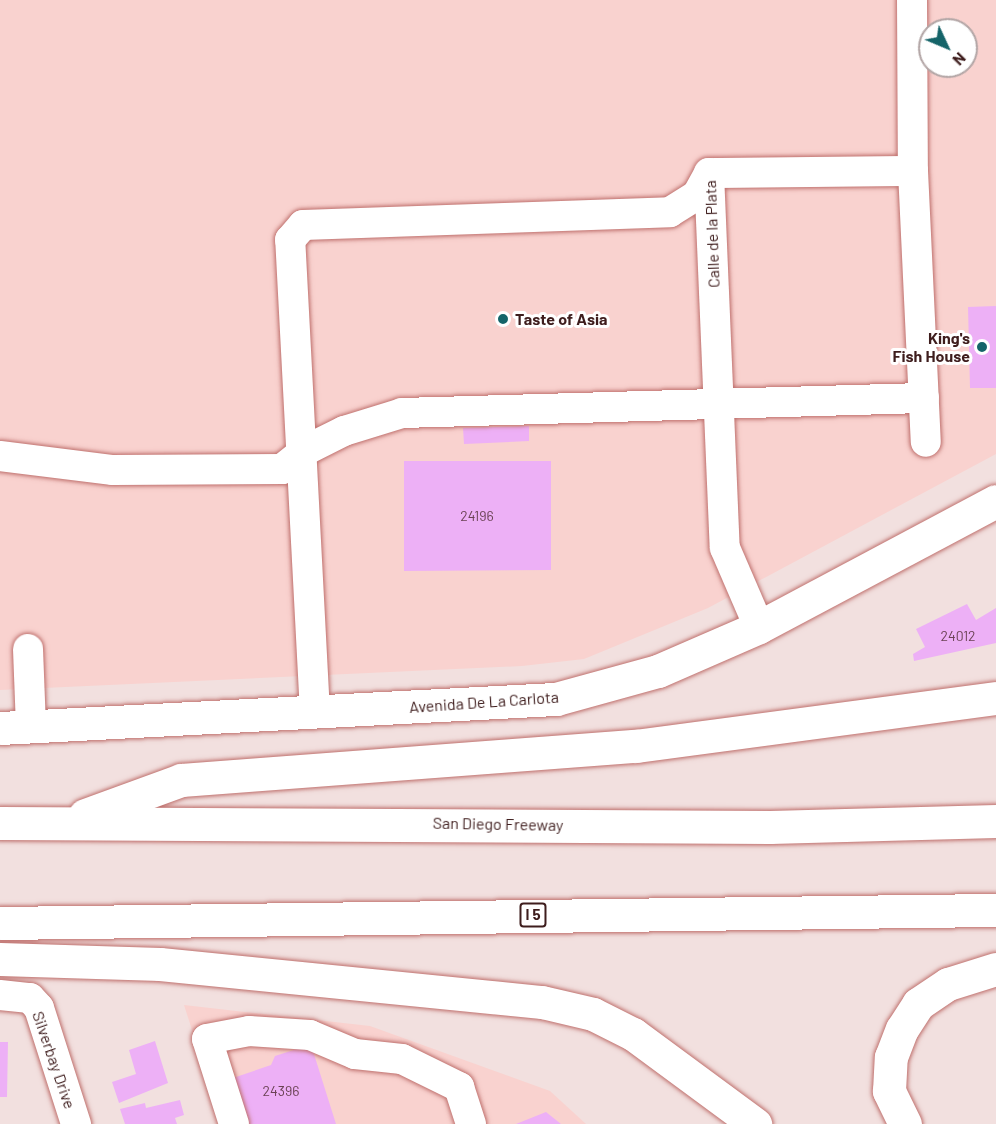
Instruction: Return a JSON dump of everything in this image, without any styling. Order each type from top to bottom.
[{"type":"main road","name":"Avenida De La Carlota","points":[[15,727],[556,699],[658,670],[759,627],[996,501]]},
{"type":"main road","points":[[67,822],[181,780],[636,746],[996,698]]},
{"type":"main road","name":"San Diego Freeway","points":[[0,823],[770,827],[996,820]]},
{"type":"main road","name":"I 5","points":[[0,923],[996,910]]},
{"type":"main road","points":[[0,959],[160,964],[542,1002],[593,1014],[633,1034],[755,1124]]},
{"type":"main road","points":[[905,1124],[889,1091],[891,1057],[902,1029],[918,1004],[948,984],[996,969]]},
{"type":"street","points":[[912,0],[913,171],[926,442]]},
{"type":"street","name":"Calle de la Plata","points":[[759,627],[725,548],[710,172],[913,171]]},
{"type":"street","points":[[315,713],[304,451],[290,240],[303,225],[670,212],[697,195],[710,172]]},
{"type":"street","points":[[0,456],[113,470],[282,470],[304,451],[375,418],[402,413],[924,398]]},
{"type":"street","points":[[15,727],[28,649]]},
{"type":"street","name":"Silverbay Drive","points":[[0,994],[30,998],[43,1019],[76,1124]]},
{"type":"street","points":[[234,1124],[207,1039],[249,1031],[310,1035],[355,1054],[402,1059],[459,1087],[471,1124]]},
{"type":"shaded area","points":[[0,0],[996,0],[996,454],[708,608],[584,659],[522,666],[0,690]]},
{"type":"shaded area","points":[[184,1005],[370,1026],[550,1091],[586,1124],[222,1124]]},
{"type":"building","name":"King's Fish House","points":[[996,306],[996,388],[970,388],[968,307]]},
{"type":"building","points":[[529,426],[529,441],[464,444],[463,428]]},
{"type":"building","points":[[404,461],[551,461],[551,570],[404,571]]},
{"type":"building","points":[[967,604],[976,620],[996,608],[996,643],[914,661],[913,654],[925,647],[916,629]]},
{"type":"building","points":[[155,1041],[168,1083],[119,1103],[112,1082],[136,1074],[129,1050]]},
{"type":"building","points":[[0,1042],[8,1042],[7,1097],[0,1097]]},
{"type":"building","points":[[303,1047],[313,1051],[336,1124],[248,1124],[233,1078],[271,1065],[275,1056]]},
{"type":"building","points":[[180,1100],[184,1115],[175,1118],[177,1124],[125,1124],[120,1109],[145,1103],[146,1108]]},
{"type":"building","points":[[546,1112],[561,1124],[516,1124]]},
{"type":"place","name":"Taste of Asia","points":[[503,319]]},
{"type":"place","name":"King's Fish House","points":[[982,347]]}]
